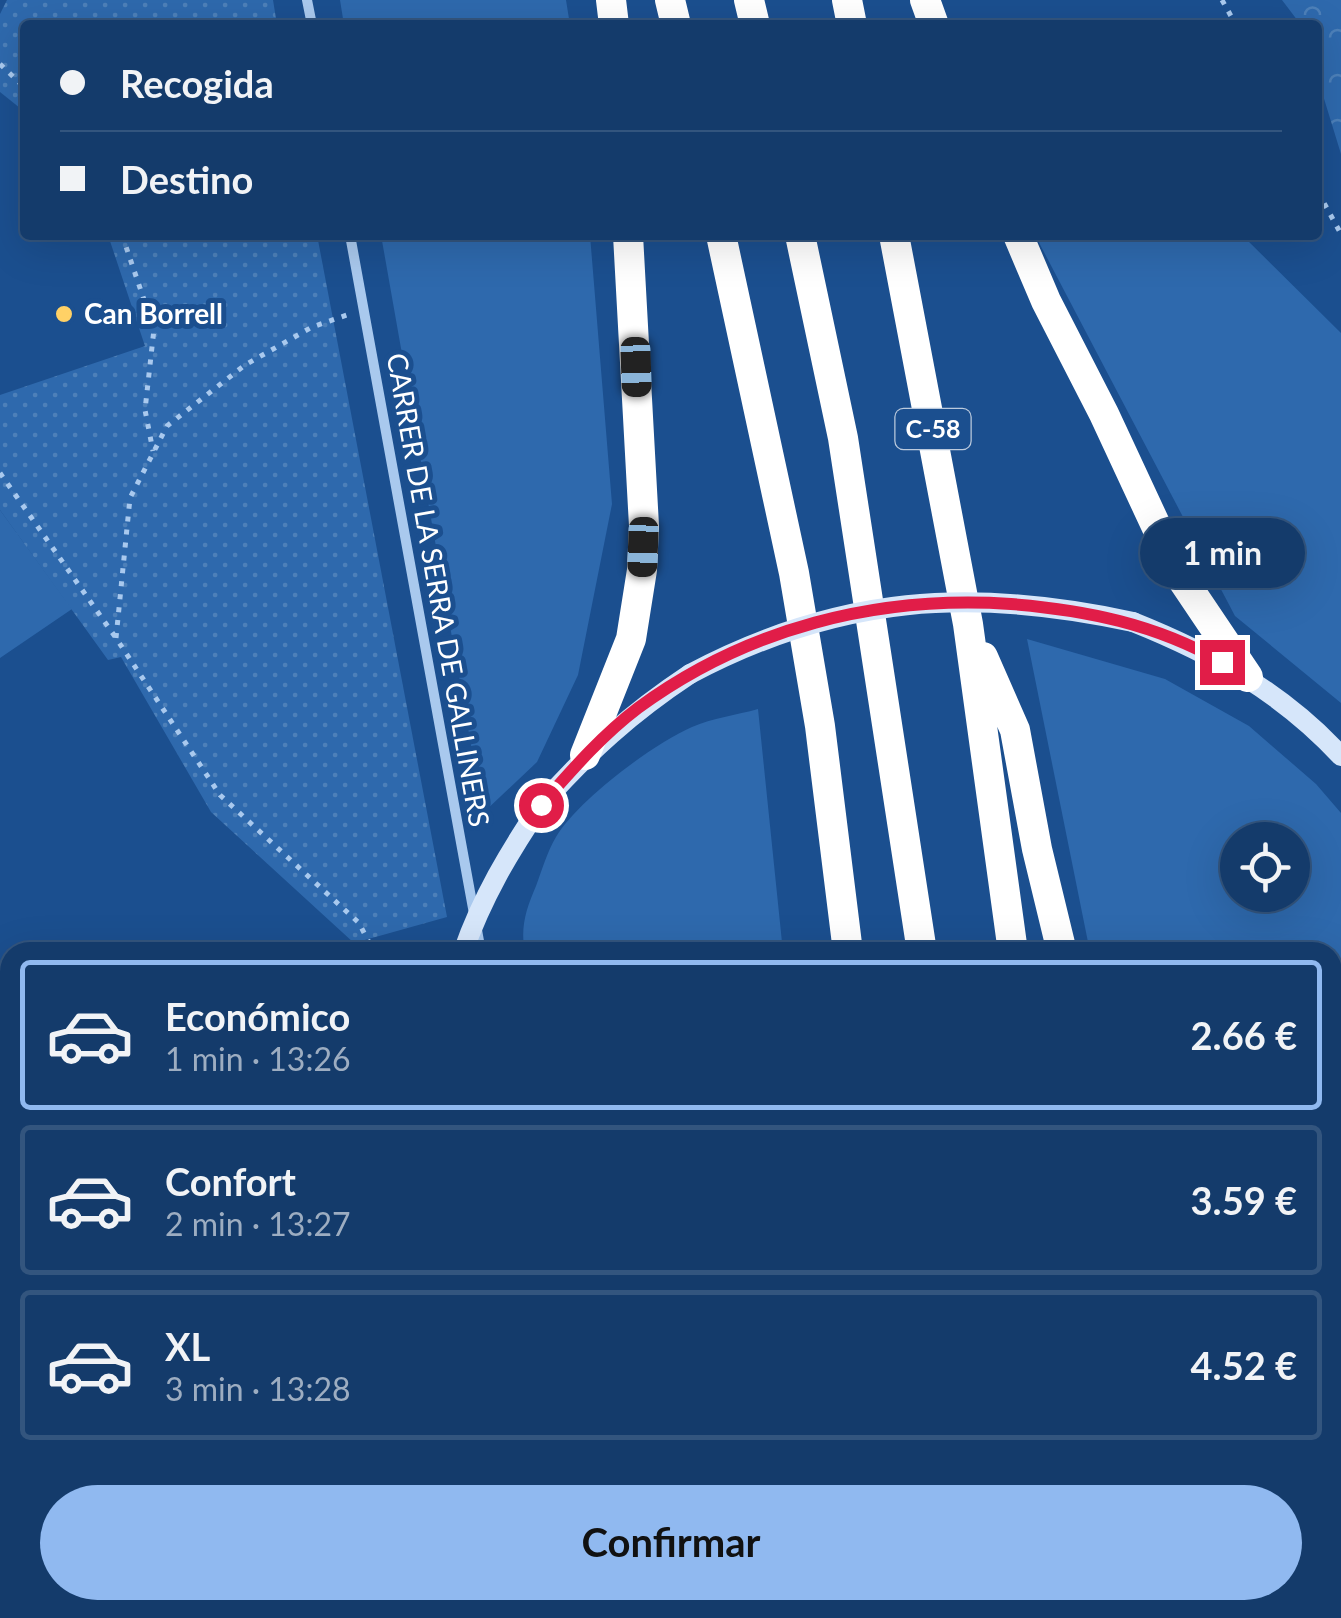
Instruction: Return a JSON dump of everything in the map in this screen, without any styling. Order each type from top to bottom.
[{"type":"highway","points":[[585,755],[628,652],[642,570],[644,526],[628,240]]},
{"type":"highway","points":[[722,240],[794,573],[820,726],[847,942]]},
{"type":"highway","points":[[801,240],[843,438],[920,942]]},
{"type":"highway","name":"C-58","points":[[895,240],[968,624],[1012,942]]},
{"type":"highway","points":[[1020,240],[1178,573],[1248,677]]},
{"type":"highway","points":[[968,624],[1016,730],[1037,850],[1060,942]]},
{"type":"street","name":"CARRER DE LA SERRA DE GALLINERS","points":[[351,240],[479,942]]},
{"type":"street","points":[[467,942],[504,860],[541,805],[585,755],[636,710],[735,650],[788,629],[866,610],[954,600],[1070,609],[1134,622],[1195,647],[1248,677],[1316,728],[1341,756]]},
{"type":"path","points":[[0,64],[20,83]]},
{"type":"path","points":[[1322,199],[1341,234]]},
{"type":"path","points":[[124,240],[154,330],[145,410],[153,454]]},
{"type":"path","points":[[116,638],[130,498],[167,426],[245,365],[312,327],[364,308]]},
{"type":"path","points":[[0,473],[220,795],[359,923],[369,942]]},
{"type":"green space","points":[[7,0],[273,0],[276,20],[20,20],[20,108],[0,92],[0,14]]},
{"type":"green space","points":[[340,0],[566,0],[569,20],[343,20]]},
{"type":"green space","points":[[1282,0],[1341,0],[1341,154],[1322,92],[1322,20],[1297,20]]},
{"type":"green space","points":[[110,240],[318,240],[447,917],[353,942],[211,812],[121,657],[108,660],[0,510],[0,395],[145,346]]},
{"type":"green space","points":[[382,240],[590,240],[612,504],[578,675],[537,762],[483,813]]},
{"type":"green space","points":[[1038,240],[1247,240],[1341,333],[1341,703],[1235,616]]},
{"type":"green space","points":[[0,510],[72,609],[0,658]]},
{"type":"green space","points":[[1027,639],[1165,679],[1249,726],[1316,784],[1341,813],[1341,942],[1088,942]]},
{"type":"green space","points":[[758,709],[782,942],[524,942],[529,903],[556,837],[567,822],[618,774],[676,735],[708,721]]},
{"type":"place","name":"Can Borrell","points":[[64,314]]},
{"type":"route","points":[[541,805],[585,755],[636,710],[690,674],[735,650],[788,629],[866,610],[954,600],[1070,609],[1134,622],[1222,662]]}]
